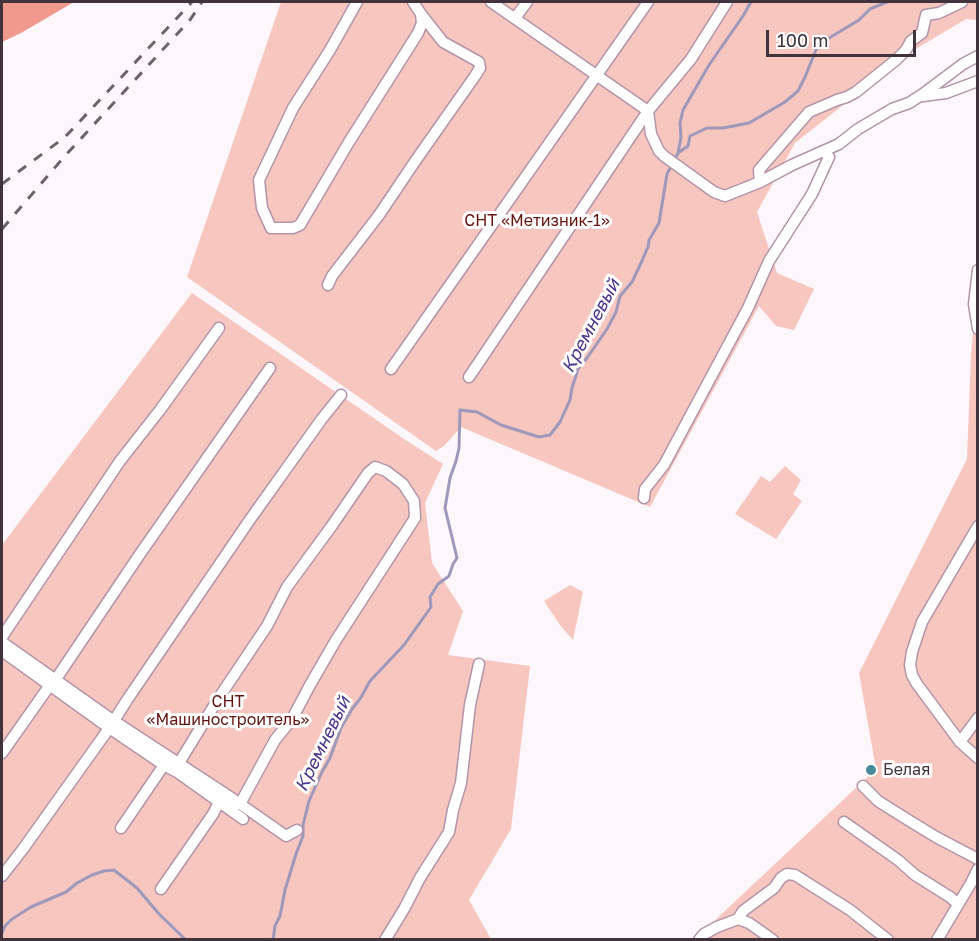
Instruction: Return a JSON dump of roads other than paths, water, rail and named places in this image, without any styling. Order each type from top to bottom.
[{"type":"lane","points":[[357,2],[293,108],[259,180],[261,208],[271,228],[293,228],[300,225],[418,33],[422,23],[421,14]]},
{"type":"lane","points":[[328,285],[332,276],[379,215],[480,68],[479,62],[443,42],[413,2]]},
{"type":"lane","points":[[491,2],[648,111],[651,134],[659,151],[714,192],[725,196],[839,144],[858,129],[892,109],[919,97],[963,64],[978,56]]},
{"type":"lane","points":[[515,18],[527,2]]},
{"type":"lane","points":[[391,369],[648,2]]},
{"type":"lane","points":[[470,377],[648,111],[691,59],[727,2]]},
{"type":"lane","points":[[760,182],[759,170],[809,112],[856,92],[896,60],[911,41],[922,33],[926,15],[939,13],[962,2]]},
{"type":"lane","points":[[919,97],[946,93],[973,83],[978,93]]},
{"type":"lane","points":[[644,498],[645,489],[664,465],[747,308],[769,261],[812,194],[829,157],[824,152]]},
{"type":"lane","points":[[978,270],[974,304],[978,329]]},
{"type":"lane","points":[[2,637],[120,461],[219,328]]},
{"type":"lane","points":[[2,753],[270,368]]},
{"type":"lane","points":[[2,876],[112,724],[249,521],[341,395]]},
{"type":"lane","points":[[179,763],[267,626],[287,587],[368,473],[375,467],[386,471],[403,484],[414,501],[415,518],[336,640],[292,719],[275,740],[240,804]]},
{"type":"lane","points":[[978,526],[921,622],[910,665],[917,684],[960,742],[978,758]]},
{"type":"lane","points":[[2,642],[164,765],[177,771],[243,819]]},
{"type":"lane","points":[[2,651],[53,682]]},
{"type":"lane","points":[[385,939],[449,832],[461,783],[470,705],[479,664]]},
{"type":"lane","points":[[960,742],[978,717]]},
{"type":"lane","points":[[112,724],[179,763],[286,836],[297,830]]},
{"type":"lane","points":[[121,828],[164,765],[179,763]]},
{"type":"lane","points":[[863,786],[878,801],[905,818],[978,858]]},
{"type":"lane","points":[[219,802],[240,804]]},
{"type":"lane","points":[[160,889],[219,802]]},
{"type":"lane","points":[[844,822],[958,904]]},
{"type":"lane","points":[[937,939],[978,869]]},
{"type":"lane","points":[[699,939],[717,927],[738,919],[743,911],[774,888],[787,874],[795,875],[850,910],[888,939]]},
{"type":"lane","points":[[738,919],[749,923],[773,939]]},
{"type":"waterway","points":[[678,153],[683,110],[709,65],[751,2]]},
{"type":"waterway","name":"Кремневый","points":[[273,940],[285,890],[303,836],[303,825],[309,801],[330,758],[341,728],[370,681],[404,645],[431,607],[430,597],[438,584],[449,576],[457,558],[445,508],[450,478],[459,448],[460,410],[477,412],[501,425],[539,437],[550,435],[560,422],[570,400],[578,369],[607,329],[616,312],[620,296],[632,282],[641,263],[649,240],[659,223],[667,174],[678,153],[688,146],[690,136],[707,128],[723,128],[749,123],[785,102],[798,91],[816,50],[829,38],[859,20],[870,9],[887,2]]},
{"type":"waterway","name":"Кремневый","points":[[2,933],[12,919],[31,907],[66,892],[92,875],[114,870],[137,888],[159,914],[186,940]]},
{"type":"railway","points":[[2,184],[65,137],[192,2]]},
{"type":"railway","points":[[2,229],[64,157],[190,20],[202,2]]},
{"type":"place","name":"Белая","points":[[871,770]]},
{"type":"park label","name":"СНТ «Метизник-1»","points":[[537,221]]},
{"type":"park label","name":"СНТ «Машиностроитель»","points":[[228,711]]}]
